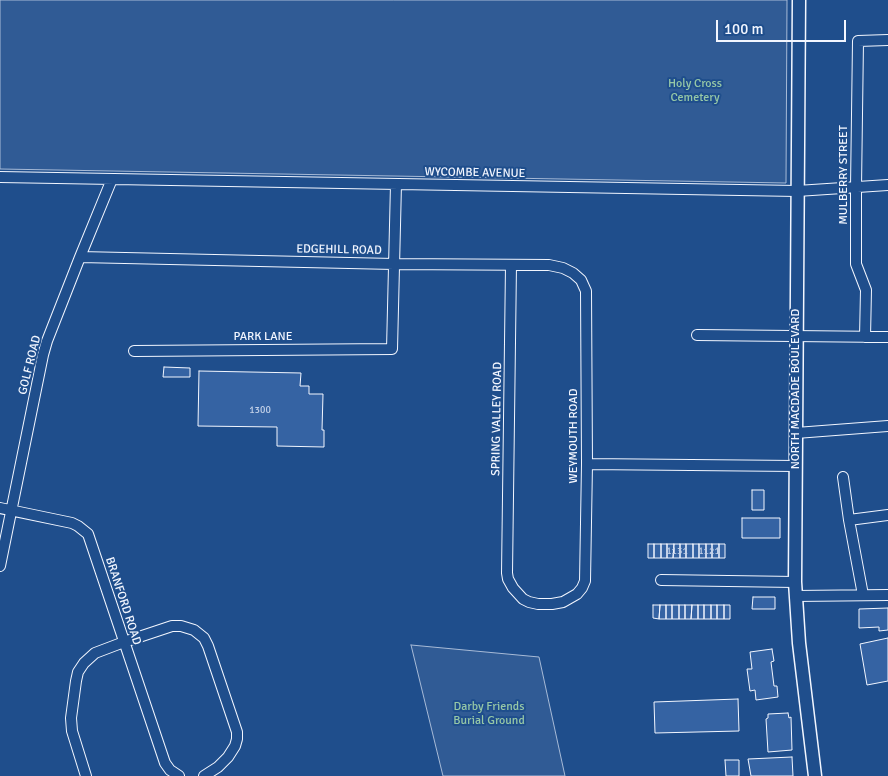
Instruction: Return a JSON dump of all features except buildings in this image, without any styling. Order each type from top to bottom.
[{"type":"main road","name":"NORTH MACDADE BOULEVARD","points":[[799,0],[794,582],[799,643],[815,776]]},
{"type":"street","name":"MULBERRY STREET","points":[[865,337],[866,290],[856,264],[858,41],[888,40]]},
{"type":"street","name":"WYCOMBE AVENUE","points":[[0,177],[797,191],[888,185]]},
{"type":"street","name":"GOLF ROAD","points":[[0,566],[47,341],[112,179]]},
{"type":"street","points":[[394,264],[396,184]]},
{"type":"street","name":"EDGEHILL ROAD","points":[[80,257],[394,264],[549,265],[573,272],[581,280],[586,291]]},
{"type":"street","name":"PARK LANE","points":[[134,351],[392,349],[394,264]]},
{"type":"street","name":"SPRING VALLEY ROAD","points":[[511,265],[507,572],[510,584],[518,594],[523,599],[538,604],[563,602],[577,594],[585,581]]},
{"type":"street","name":"WEYMOUTH ROAD","points":[[585,581],[587,464],[586,291]]},
{"type":"street","points":[[697,335],[888,337]]},
{"type":"street","points":[[796,432],[888,426]]},
{"type":"street","points":[[587,464],[795,466]]},
{"type":"street","points":[[843,477],[863,595]]},
{"type":"street","name":"BRANFORD ROAD","points":[[0,508],[72,523],[88,534],[165,763],[170,770],[179,776]]},
{"type":"street","points":[[849,520],[888,515]]},
{"type":"street","points":[[661,580],[794,582]]},
{"type":"street","points":[[795,596],[888,595]]},
{"type":"street","points":[[86,776],[72,731],[71,718],[78,672],[90,656],[95,653],[172,626],[181,626],[194,630],[204,638],[237,732],[235,746],[226,759],[204,776]]},
{"type":"shaded area","name":"Holy Cross Cemetery","points":[[0,0],[787,0],[786,183],[0,169]]},
{"type":"shaded area","name":"Darby Friends Burial Ground","points":[[411,645],[539,657],[565,776],[443,776]]}]
